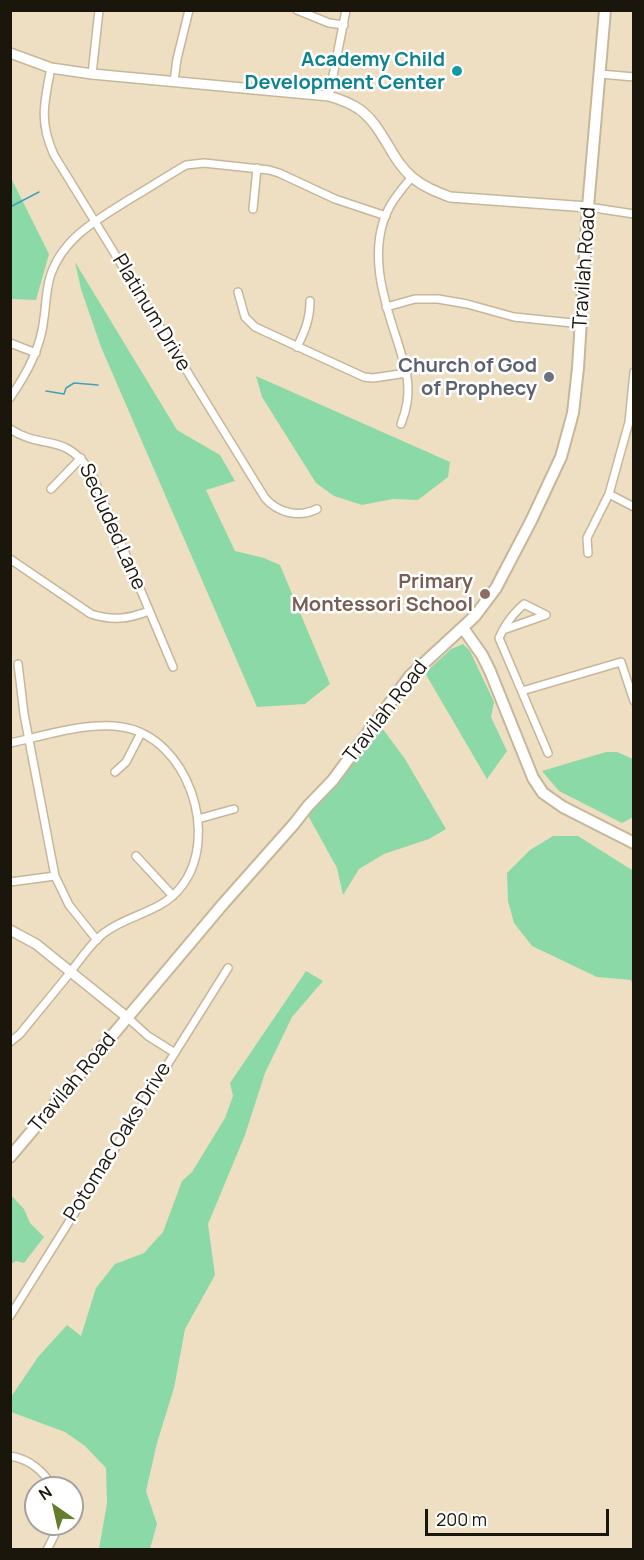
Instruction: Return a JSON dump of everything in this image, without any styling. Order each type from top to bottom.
[{"type":"main road","name":"Travilah Road","points":[[10,1157],[223,904],[333,780],[410,676],[475,616],[496,588],[531,521],[561,456],[573,413],[582,324],[588,207],[605,10]]},
{"type":"main road","points":[[463,628],[490,671],[528,770],[538,788],[563,807],[633,843]]},
{"type":"street","points":[[92,74],[99,10]]},
{"type":"street","points":[[174,81],[189,10]]},
{"type":"street","points":[[297,10],[329,23],[344,25]]},
{"type":"street","points":[[329,96],[346,10]]},
{"type":"street","points":[[10,53],[51,68],[92,74],[329,96],[350,104],[371,119],[412,177],[450,197],[588,207],[633,214]]},
{"type":"street","name":"Platinum Drive","points":[[51,68],[43,108],[47,138],[54,155],[265,498],[270,504],[285,512],[302,513],[317,509]]},
{"type":"street","points":[[600,74],[633,76]]},
{"type":"street","points":[[10,398],[25,376],[36,352],[44,319],[45,296],[50,275],[60,254],[81,231],[95,221],[186,165],[204,163],[256,168],[279,173],[335,199],[386,216]]},
{"type":"street","points":[[253,209],[256,168]]},
{"type":"street","points":[[401,424],[409,402],[407,373],[386,307],[379,272],[382,228],[386,216],[398,194],[412,177]]},
{"type":"street","points":[[238,292],[242,311],[249,323],[297,347],[364,377],[373,378],[407,373]]},
{"type":"street","points":[[386,307],[415,299],[438,298],[467,303],[514,317],[582,324]]},
{"type":"street","points":[[297,347],[310,316],[310,301]]},
{"type":"street","points":[[10,343],[36,352]]},
{"type":"street","points":[[588,553],[587,538],[609,494],[632,423],[633,372]]},
{"type":"street","name":"Secluded Lane","points":[[10,429],[26,438],[62,445],[81,458],[91,472],[173,668]]},
{"type":"street","points":[[51,489],[81,458]]},
{"type":"street","points":[[609,494],[633,507]]},
{"type":"street","points":[[10,559],[91,614],[121,619],[149,610]]},
{"type":"street","points":[[503,630],[546,615],[524,604],[508,618],[499,638],[548,753]]},
{"type":"street","points":[[522,691],[621,662],[633,701]]},
{"type":"street","points":[[18,664],[24,714],[56,876],[69,905],[97,940]]},
{"type":"street","points":[[10,744],[104,725],[124,727],[141,733],[164,748],[177,763],[188,784],[198,819],[199,834],[196,858],[189,876],[173,896],[158,908],[117,925],[97,940],[20,1034],[10,1042]]},
{"type":"street","points":[[114,772],[126,762],[141,733]]},
{"type":"street","points":[[198,819],[234,809]]},
{"type":"street","points":[[136,856],[173,896]]},
{"type":"street","points":[[10,882],[56,876]]},
{"type":"street","points":[[10,930],[36,944],[148,1036],[174,1053]]},
{"type":"street","name":"Potomac Oaks Drive","points":[[10,1316],[228,968]]},
{"type":"street","points":[[10,1456],[18,1457],[45,1476]]},
{"type":"street","points":[[47,1550],[54,1536]]},
{"type":"green space","points":[[11,178],[49,254],[36,300],[11,299]]},
{"type":"green space","points":[[75,262],[177,430],[220,455],[235,481],[206,490],[235,551],[264,558],[280,565],[330,684],[305,704],[257,707],[101,347],[81,289]]},
{"type":"green space","points":[[256,376],[450,462],[448,477],[418,500],[393,499],[362,505],[334,496],[316,483],[262,397]]},
{"type":"green space","points":[[463,644],[470,651],[494,702],[491,717],[507,751],[487,779],[425,673],[451,649]]},
{"type":"green space","points":[[377,721],[405,759],[446,829],[429,839],[384,854],[359,869],[343,895],[337,868],[305,810]]},
{"type":"green space","points":[[606,752],[617,752],[633,759],[633,817],[622,823],[559,791],[542,771]]},
{"type":"green space","points":[[553,836],[578,836],[633,869],[633,987],[631,980],[597,977],[532,946],[514,923],[508,901],[507,873],[530,850]]},
{"type":"green space","points":[[306,971],[323,981],[292,1017],[265,1073],[245,1135],[208,1224],[215,1275],[185,1329],[174,1388],[157,1443],[146,1491],[157,1524],[150,1549],[99,1549],[107,1503],[106,1468],[85,1446],[65,1432],[11,1412],[11,1397],[38,1357],[67,1325],[81,1336],[96,1288],[115,1264],[144,1253],[163,1232],[182,1181],[192,1172],[225,1118],[233,1096],[230,1083]]},
{"type":"green space","points":[[10,1194],[24,1209],[30,1223],[44,1237],[24,1263],[16,1261],[11,1264]]},
{"type":"waterway","points":[[10,207],[39,192]]},
{"type":"waterway","points":[[46,391],[64,394],[66,388],[74,383],[98,385]]},
{"type":"place","name":"Academy Child Development Center","points":[[457,71]]},
{"type":"place","name":"Church of God of Prophecy","points":[[549,377]]},
{"type":"place","name":"Primary Montessori School","points":[[485,594]]}]
